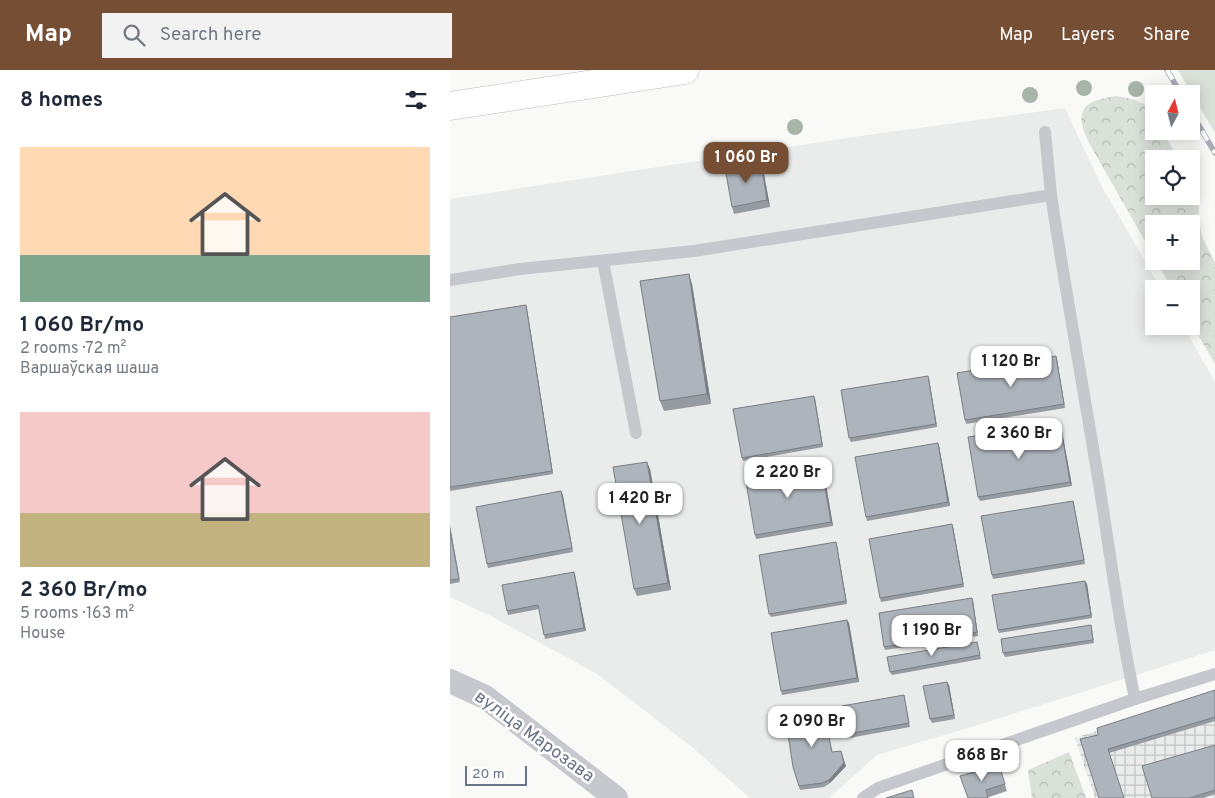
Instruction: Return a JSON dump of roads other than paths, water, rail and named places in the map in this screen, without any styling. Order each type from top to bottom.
[{"type":"highway","points":[[450,106],[685,70]]},
{"type":"street","name":"вуліца Марозава","points":[[450,681],[485,697],[616,798]]},
{"type":"lane","points":[[1045,132],[1051,195],[1072,331],[1135,700]]},
{"type":"lane","points":[[450,280],[520,269],[694,250],[1051,195]]},
{"type":"lane","points":[[603,261],[636,433]]},
{"type":"lane","points":[[863,798],[878,788],[1215,674]]},
{"type":"railway","points":[[1167,70],[1176,85]]},
{"type":"railway","points":[[1200,127],[1215,153]]}]
